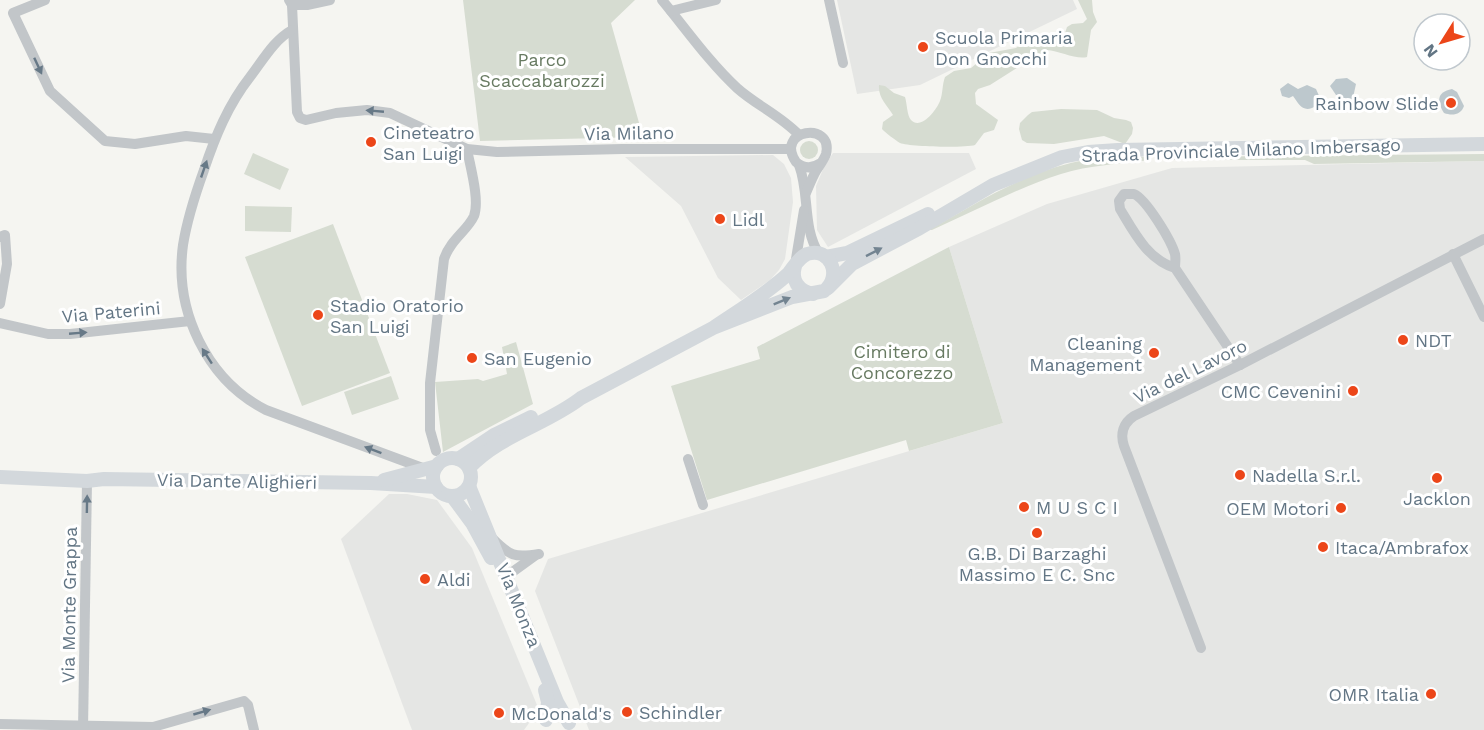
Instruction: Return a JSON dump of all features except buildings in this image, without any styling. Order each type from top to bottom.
[{"type":"main road","name":"Strada Provinciale Milano Imbersago","points":[[822,256],[847,253],[921,217],[1043,164],[1088,152],[1142,149],[1484,144]]},
{"type":"main road","name":"Strada Provinciale Milano Imbersago","points":[[828,288],[852,264],[920,228],[971,196]]},
{"type":"main road","points":[[464,464],[471,479],[469,486],[462,494],[444,495],[436,487],[433,468],[446,459],[464,464],[476,460],[503,442],[565,410],[581,398],[713,328],[768,291],[804,255],[822,256],[831,263],[834,272],[833,280],[821,293],[792,297],[713,328]]},
{"type":"main road","points":[[795,266],[793,275],[796,284],[803,291],[813,294]]},
{"type":"main road","name":"Via Dante Alighieri","points":[[371,483],[433,468]]},
{"type":"main road","name":"Via Dante Alighieri","points":[[0,470],[87,473],[104,479]]},
{"type":"main road","name":"Via Dante Alighieri","points":[[0,477],[87,481],[104,479],[371,483],[436,487]]},
{"type":"main road","name":"Via Monza","points":[[469,486],[557,702],[570,727]]},
{"type":"main road","name":"Via Monza","points":[[452,496],[472,523],[499,574],[548,697],[549,706],[543,728]]},
{"type":"main road","points":[[543,728],[553,717],[560,717],[570,727]]},
{"type":"street","points":[[45,0],[13,13],[50,91],[105,141],[135,144],[186,136],[214,139]]},
{"type":"street","points":[[330,0],[307,5],[290,2],[297,112],[300,118],[306,120],[336,113],[367,110],[390,113],[467,149],[476,204],[474,217],[448,247],[444,259],[430,382],[430,430],[436,452]]},
{"type":"street","points":[[662,0],[731,82],[799,135]]},
{"type":"street","points":[[671,11],[716,0]]},
{"type":"street","points":[[830,0],[843,63]]},
{"type":"street","points":[[292,30],[280,37],[238,93],[214,139],[195,196],[183,246],[184,287],[190,321],[206,356],[228,383],[251,403],[433,468]]},
{"type":"street","points":[[795,266],[806,196],[826,153],[824,141],[816,134],[804,133],[799,135],[791,149],[806,184],[806,196],[810,238],[822,256]]},
{"type":"street","name":"Via Milano","points":[[467,149],[507,152],[791,149]]},
{"type":"street","points":[[799,165],[810,167],[821,163]]},
{"type":"street","points":[[1175,268],[1162,264],[1147,250],[1120,209],[1119,201],[1124,194],[1134,194],[1142,200],[1172,247],[1175,268],[1240,365]]},
{"type":"street","points":[[0,304],[7,264],[3,236]]},
{"type":"street","name":"Via del Lavoro","points":[[1201,648],[1124,446],[1122,434],[1125,424],[1134,416],[1240,365],[1484,239]]},
{"type":"street","points":[[1454,254],[1484,317]]},
{"type":"street","name":"Via Paterini","points":[[0,323],[48,334],[70,334],[190,321]]},
{"type":"street","points":[[688,459],[703,505]]},
{"type":"street","name":"Via Monte Grappa","points":[[83,728],[87,481]]},
{"type":"street","points":[[490,536],[512,555],[539,554],[507,576]]},
{"type":"street","points":[[0,724],[83,728],[153,727],[244,701],[248,705],[254,730]]},
{"type":"shaded area","name":"Scuola Primaria Don Gnocchi","points":[[837,0],[1073,0],[1077,9],[920,85],[857,94]]},
{"type":"shaded area","points":[[1347,78],[1356,84],[1352,102],[1336,95],[1330,86],[1336,79]]},
{"type":"shaded area","points":[[1288,83],[1298,89],[1307,85],[1316,89],[1320,98],[1316,106],[1308,109],[1299,105],[1293,96],[1289,98],[1282,96],[1280,89]]},
{"type":"shaded area","name":"Rainbow Slide","points":[[1452,89],[1457,92],[1464,106],[1456,114],[1444,113],[1439,101],[1443,92]]},
{"type":"shaded area","points":[[833,153],[969,153],[976,169],[828,247],[817,230],[816,186]]},
{"type":"shaded area","points":[[773,155],[784,164],[791,178],[793,202],[785,259],[770,280],[741,300],[718,278],[681,206],[625,157]]},
{"type":"shaded area","points":[[1484,161],[1484,730],[589,730],[535,591],[548,559],[1003,423],[949,247],[1047,204],[1172,168]]},
{"type":"shaded area","points":[[389,494],[407,494],[437,500],[472,548],[537,705],[537,712],[524,730],[412,730],[341,539]]},
{"type":"green space","name":"Parco Scaccabarozzi","points":[[463,0],[635,0],[611,23],[643,137],[480,141]]},
{"type":"green space","points":[[1078,0],[1092,0],[1097,22],[1091,30],[1087,57],[1047,50],[1034,62],[1023,64],[990,85],[978,89],[975,93],[976,104],[998,120],[994,130],[984,133],[975,145],[950,147],[900,143],[882,129],[883,122],[893,115],[881,98],[879,85],[905,97],[911,120],[915,123],[924,121],[938,105],[945,77],[954,71],[971,68],[989,53],[1016,48],[1030,36],[1036,36],[1045,42],[1055,36],[1061,37],[1067,27],[1083,23],[1087,19]]},
{"type":"green space","points":[[1061,109],[1097,110],[1114,118],[1126,120],[1131,122],[1132,134],[1125,144],[1104,136],[1054,144],[1027,143],[1022,140],[1020,123],[1028,115],[1032,112]]},
{"type":"green space","points":[[809,141],[815,144],[818,150],[815,156],[809,159],[803,156],[800,150],[803,144]]},
{"type":"green space","points":[[253,153],[289,169],[280,190],[244,174]]},
{"type":"green space","points":[[1484,154],[1484,161],[1314,164],[1305,160],[1171,160],[1178,157]]},
{"type":"green space","points":[[1149,157],[1149,160],[1061,174],[1028,186],[929,230],[983,199],[1060,166],[1097,158]]},
{"type":"green space","points":[[245,206],[292,207],[291,232],[245,231]]},
{"type":"green space","name":"Stadio Oratorio San Luigi","points":[[333,224],[390,373],[302,406],[245,257]]},
{"type":"green space","name":"Cimitero di Concorezzo","points":[[949,247],[1003,423],[909,451],[906,440],[707,500],[671,386],[760,359],[757,347]]},
{"type":"green space","points":[[516,342],[533,404],[443,452],[435,382],[478,379],[483,381],[507,374],[502,347]]},
{"type":"green space","points":[[391,376],[399,399],[352,415],[344,392]]},
{"type":"place","name":"Scuola Primaria Don Gnocchi","points":[[923,47]]},
{"type":"place","name":"Rainbow Slide","points":[[1451,103]]},
{"type":"place","name":"Cineteatro San Luigi","points":[[371,142]]},
{"type":"place","name":"Lidl","points":[[720,219]]},
{"type":"place","name":"Stadio Oratorio San Luigi","points":[[318,315]]},
{"type":"place","name":"NDT","points":[[1403,340]]},
{"type":"place","name":"Cleaning Management","points":[[1154,353]]},
{"type":"place","name":"San Eugenio","points":[[472,358]]},
{"type":"place","name":"CMC Cevenini","points":[[1353,391]]},
{"type":"place","name":"Nadella S.r.l.","points":[[1240,475]]},
{"type":"place","name":"Jacklon","points":[[1437,478]]},
{"type":"place","name":"M U S C I","points":[[1024,507]]},
{"type":"place","name":"OEM Motori","points":[[1341,508]]},
{"type":"place","name":"G.B. Di Barzaghi Massimo E C. Snc","points":[[1037,533]]},
{"type":"place","name":"Itaca/Ambrafox","points":[[1323,547]]},
{"type":"place","name":"Aldi","points":[[425,579]]},
{"type":"place","name":"OMR Italia","points":[[1431,694]]},
{"type":"place","name":"Schindler","points":[[627,712]]},
{"type":"place","name":"McDonald's","points":[[499,713]]}]
